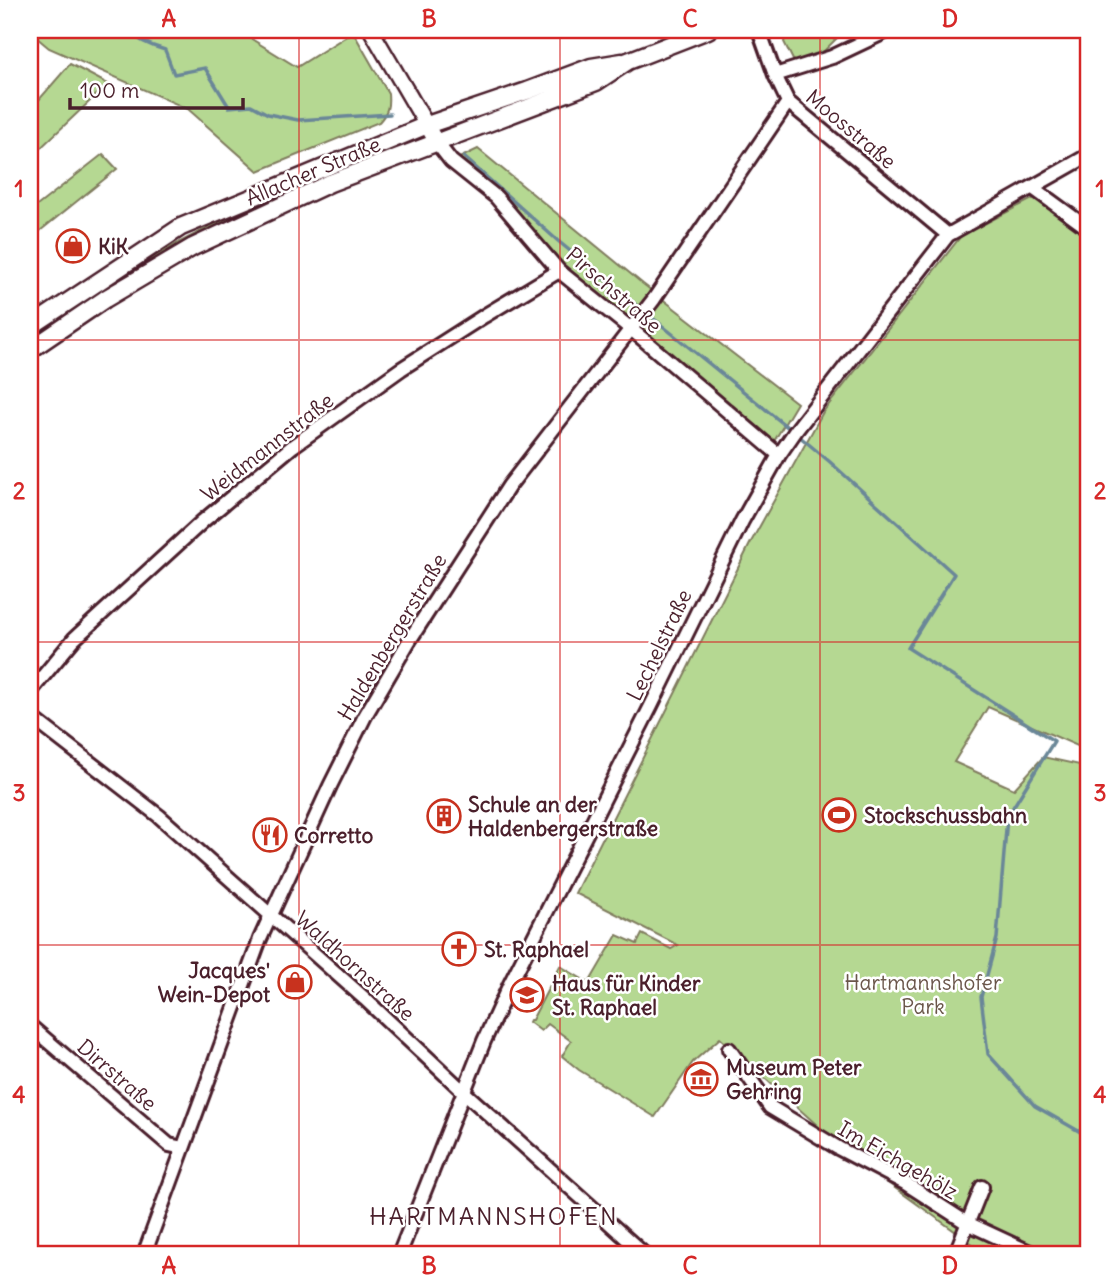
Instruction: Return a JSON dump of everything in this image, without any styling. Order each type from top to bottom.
[{"type":"main road","name":"Allacher Straße","points":[[30,327],[181,227],[427,125],[591,67],[628,61],[708,30]]},
{"type":"main road","name":"Allacher Straße","points":[[30,350],[105,299],[193,247],[330,183],[596,82],[628,61]]},
{"type":"street","points":[[371,30],[437,143]]},
{"type":"street","name":"Moosstraße","points":[[759,30],[788,102],[948,235]]},
{"type":"street","points":[[775,75],[832,57],[888,30]]},
{"type":"street","name":"Haldenbergerstraße","points":[[144,1255],[255,952],[330,786],[365,716],[409,641],[509,486],[654,299],[788,102]]},
{"type":"street","name":"Pirschstraße","points":[[437,143],[451,161],[496,197],[559,271],[779,454]]},
{"type":"street","name":"Lechelstraße","points":[[399,1255],[484,1041],[510,984],[742,521],[779,454],[948,235],[1089,155]]},
{"type":"street","points":[[1033,188],[1089,229]]},
{"type":"street","name":"Weidmannstraße","points":[[30,692],[74,639],[204,520],[293,446],[401,369],[559,271]]},
{"type":"street","name":"Waldhornstraße","points":[[30,716],[159,816],[365,999],[645,1255]]},
{"type":"street","name":"Dirrstraße","points":[[30,1026],[169,1145],[183,1148]]},
{"type":"street","name":"Im Eichgehölz","points":[[729,1049],[770,1107],[905,1184],[967,1223],[1036,1255]]},
{"type":"street","points":[[954,1255],[982,1187]]},
{"type":"green space","points":[[30,30],[237,30],[297,67],[353,32],[388,93],[387,109],[379,122],[258,171],[188,109],[49,48]]},
{"type":"green space","points":[[788,30],[855,30],[838,37],[820,55],[796,66],[784,42]]},
{"type":"green space","points":[[70,64],[108,84],[30,158],[30,110]]},
{"type":"green space","points":[[412,141],[414,144],[299,189],[46,335],[42,330],[131,271],[186,239],[270,199]]},
{"type":"green space","points":[[478,149],[643,284],[797,403],[773,443],[561,268],[457,159]]},
{"type":"green space","points":[[103,154],[117,169],[30,239],[30,218],[35,214],[33,209]]},
{"type":"green space","name":"Hartmannshofer Park","points":[[1036,197],[1089,235],[1089,751],[988,707],[954,762],[1014,789],[1043,757],[1089,767],[1089,1255],[988,1255],[856,1160],[720,1038],[693,1062],[655,1117],[579,1070],[562,1056],[571,1041],[548,1024],[541,1031],[529,1022],[560,966],[589,983],[617,935],[637,944],[642,934],[671,949],[678,945],[575,893],[751,542],[823,412],[961,236]]},
{"type":"waterway","points":[[127,30],[135,37],[165,50],[174,74],[205,68],[229,107],[251,105],[268,114],[298,120],[390,114]]},
{"type":"waterway","points":[[464,157],[558,241],[636,305]]},
{"type":"waterway","points":[[654,319],[791,430]]},
{"type":"waterway","points":[[799,436],[954,574],[908,648],[1054,741],[1007,817],[997,938],[981,997],[988,1054],[1035,1106],[1089,1137]]},
{"type":"place","name":"KiK","points":[[73,246]]},
{"type":"place","name":"Stockschussbahn","points":[[839,815]]},
{"type":"place","name":"Schule an der Haldenbergerstraße","points":[[444,816]]},
{"type":"place","name":"Corretto","points":[[270,835]]},
{"type":"place","name":"St. Raphael","points":[[459,949]]},
{"type":"place","name":"Jacques' Wein-Depot","points":[[295,982]]},
{"type":"place","name":"Haus für Kinder St. Raphael","points":[[527,995]]},
{"type":"place","name":"Museum Peter Gehring","points":[[701,1079]]},
{"type":"district","name":"HARTMANNSHOFEN","points":[[494,1216]]}]
